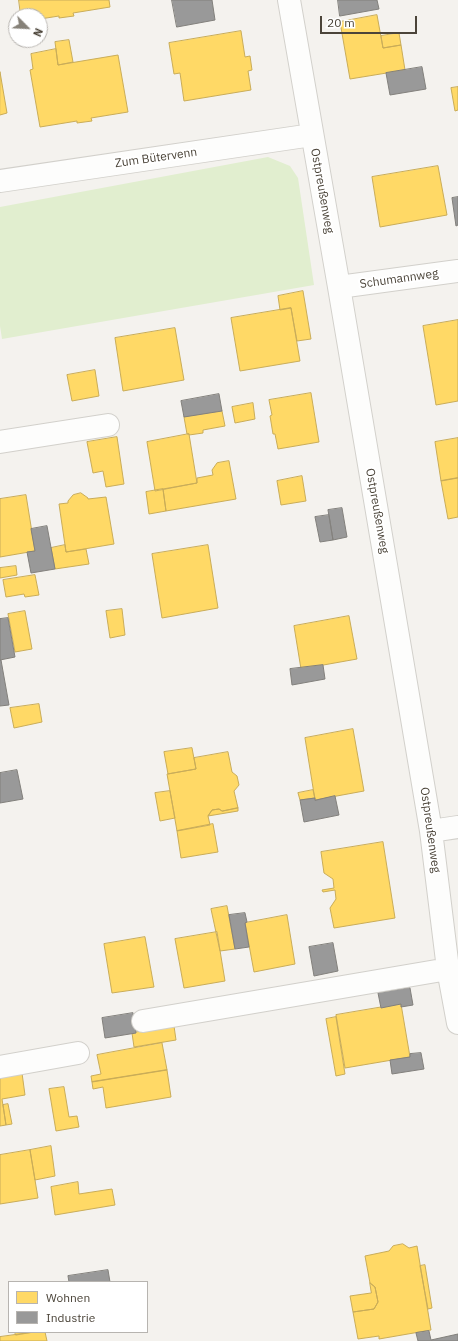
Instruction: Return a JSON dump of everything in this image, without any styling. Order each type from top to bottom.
[{"type":"street","name":"Ostpreußenweg","points":[[289,0],[431,831],[448,969],[458,1023]]},
{"type":"street","name":"Zum Bütervenn","points":[[0,181],[312,135]]},
{"type":"street","name":"Schumannweg","points":[[339,288],[458,271]]},
{"type":"street","points":[[0,442],[108,425]]},
{"type":"street","points":[[431,831],[458,827]]},
{"type":"street","points":[[143,1021],[448,969]]},
{"type":"street","points":[[0,1067],[78,1053]]},
{"type":"green space","points":[[268,157],[290,166],[298,178],[314,285],[2,339],[0,326],[0,207]]},
{"type":"building: Wohnen","points":[[19,0],[109,0],[110,7],[73,13],[74,16],[59,18],[59,16],[48,18],[48,8],[20,8]]},
{"type":"building: Wohnen","points":[[377,15],[383,48],[401,45],[405,70],[350,79],[340,22]]},
{"type":"building: Wohnen","points":[[241,31],[245,57],[250,56],[252,70],[248,71],[251,90],[184,101],[180,73],[174,74],[169,43]]},
{"type":"building: Wohnen","points":[[399,33],[401,45],[383,48],[381,36]]},
{"type":"building: Wohnen","points":[[69,40],[73,62],[58,65],[55,42]]},
{"type":"building: Wohnen","points":[[56,49],[58,65],[118,55],[128,112],[91,118],[92,121],[77,123],[77,121],[40,127],[30,70],[33,69],[31,54]]},
{"type":"building: Wohnen","points":[[0,72],[7,113],[0,115]]},
{"type":"building: Wohnen","points":[[458,87],[458,110],[455,111],[451,88]]},
{"type":"building: Wohnen","points":[[438,166],[447,215],[380,227],[372,177]]},
{"type":"building: Wohnen","points":[[303,291],[311,339],[297,341],[291,308],[280,310],[278,296]]},
{"type":"building: Wohnen","points":[[291,308],[300,361],[240,371],[231,318]]},
{"type":"building: Wohnen","points":[[458,320],[458,401],[436,405],[423,326]]},
{"type":"building: Wohnen","points":[[175,328],[184,380],[123,391],[115,338]]},
{"type":"building: Wohnen","points":[[95,370],[99,396],[72,401],[67,375]]},
{"type":"building: Wohnen","points":[[311,393],[319,442],[278,449],[275,434],[273,434],[270,416],[272,415],[269,400]]},
{"type":"building: Wohnen","points":[[253,403],[255,419],[235,423],[232,407]]},
{"type":"building: Wohnen","points":[[222,411],[225,426],[203,430],[203,433],[187,434],[184,417]]},
{"type":"building: Wohnen","points":[[189,434],[197,483],[155,491],[147,442]]},
{"type":"building: Wohnen","points":[[117,437],[124,484],[106,487],[103,471],[93,473],[87,442]]},
{"type":"building: Wohnen","points":[[458,438],[458,478],[441,481],[435,442]]},
{"type":"building: Wohnen","points":[[229,461],[236,499],[166,511],[163,489],[197,483],[197,478],[213,475],[212,470],[217,463]]},
{"type":"building: Wohnen","points":[[302,476],[306,501],[281,505],[277,481]]},
{"type":"building: Wohnen","points":[[458,478],[458,517],[448,519],[441,481]]},
{"type":"building: Wohnen","points":[[163,489],[166,511],[149,514],[146,492]]},
{"type":"building: Wohnen","points":[[81,493],[88,499],[106,497],[114,544],[66,552],[59,504],[68,503],[73,495]]},
{"type":"building: Wohnen","points":[[26,495],[35,551],[0,557],[0,499]]},
{"type":"building: Wohnen","points":[[65,545],[66,552],[86,549],[89,564],[55,569],[51,548]]},
{"type":"building: Wohnen","points":[[208,545],[218,608],[162,618],[152,554]]},
{"type":"building: Wohnen","points":[[16,566],[17,575],[0,578],[0,568]]},
{"type":"building: Wohnen","points":[[35,575],[39,595],[25,597],[24,594],[6,597],[3,580]]},
{"type":"building: Wohnen","points":[[122,609],[125,635],[110,638],[106,611]]},
{"type":"building: Wohnen","points":[[25,611],[32,649],[15,652],[8,614]]},
{"type":"building: Wohnen","points":[[349,616],[357,659],[301,669],[294,626]]},
{"type":"building: Wohnen","points":[[39,704],[42,722],[14,728],[10,708]]},
{"type":"building: Wohnen","points":[[353,729],[364,791],[315,800],[305,738]]},
{"type":"building: Wohnen","points":[[192,748],[196,769],[168,774],[164,752]]},
{"type":"building: Wohnen","points":[[228,752],[232,772],[237,776],[239,785],[234,791],[238,808],[222,811],[219,809],[212,810],[208,816],[210,825],[177,831],[167,774],[196,769],[194,758]]},
{"type":"building: Wohnen","points":[[313,790],[315,798],[300,800],[298,793]]},
{"type":"building: Wohnen","points":[[170,791],[175,818],[160,821],[155,793]]},
{"type":"building: Wohnen","points":[[238,808],[238,811],[208,816],[212,810],[219,809],[222,811]]},
{"type":"building: Wohnen","points":[[213,824],[218,852],[181,858],[177,831]]},
{"type":"building: Wohnen","points":[[383,842],[395,918],[334,928],[330,908],[336,899],[335,890],[323,892],[322,890],[334,888],[333,879],[324,873],[321,852]]},
{"type":"building: Wohnen","points":[[227,906],[235,949],[220,951],[211,909]]},
{"type":"building: Wohnen","points":[[287,915],[295,964],[254,972],[245,923]]},
{"type":"building: Wohnen","points":[[217,932],[225,981],[184,988],[175,939]]},
{"type":"building: Wohnen","points":[[145,937],[154,987],[112,993],[104,944]]},
{"type":"building: Wohnen","points":[[401,1004],[410,1057],[345,1068],[336,1015]]},
{"type":"building: Wohnen","points":[[336,1017],[345,1074],[336,1076],[326,1019]]},
{"type":"building: Wohnen","points":[[174,1026],[176,1040],[134,1047],[132,1033]]},
{"type":"building: Wohnen","points":[[162,1043],[167,1070],[92,1082],[91,1076],[101,1074],[97,1055]]},
{"type":"building: Wohnen","points":[[167,1070],[171,1097],[106,1108],[103,1087],[93,1089],[92,1082]]},
{"type":"building: Wohnen","points":[[22,1073],[25,1095],[2,1099],[6,1125],[0,1126],[0,1076]]},
{"type":"building: Wohnen","points":[[64,1087],[69,1117],[77,1116],[79,1127],[56,1131],[49,1089]]},
{"type":"building: Wohnen","points":[[8,1104],[12,1124],[6,1125],[3,1105]]},
{"type":"building: Wohnen","points":[[51,1146],[55,1176],[35,1180],[30,1150]]},
{"type":"building: Wohnen","points":[[30,1150],[38,1198],[0,1204],[0,1155]]},
{"type":"building: Wohnen","points":[[78,1182],[79,1194],[112,1189],[115,1205],[55,1215],[51,1187]]},
{"type":"building: Wohnen","points":[[403,1244],[409,1248],[417,1246],[431,1330],[379,1339],[379,1336],[358,1339],[353,1312],[374,1309],[378,1302],[375,1287],[370,1283],[365,1256],[389,1251],[393,1246]]},
{"type":"building: Wohnen","points":[[425,1265],[432,1308],[428,1309],[420,1266]]},
{"type":"building: Wohnen","points":[[370,1283],[375,1287],[378,1302],[374,1309],[353,1312],[350,1296],[371,1293]]},
{"type":"building: Wohnen","points":[[15,1333],[28,1333],[16,1335]]},
{"type":"building: Wohnen","points":[[27,1333],[45,1333],[47,1341],[0,1341],[0,1337]]},
{"type":"building: Industrie","points":[[172,0],[212,0],[215,20],[177,27]]},
{"type":"building: Industrie","points":[[338,0],[377,0],[379,9],[340,16]]},
{"type":"building: Industrie","points":[[422,67],[426,89],[390,95],[386,73]]},
{"type":"building: Industrie","points":[[458,197],[458,225],[456,226],[452,198]]},
{"type":"building: Industrie","points":[[219,394],[222,411],[184,417],[181,401]]},
{"type":"building: Industrie","points":[[342,508],[347,537],[333,540],[328,510]]},
{"type":"building: Industrie","points":[[329,515],[333,540],[320,542],[315,517]]},
{"type":"building: Industrie","points":[[47,526],[55,569],[31,573],[27,552],[35,551],[31,529]]},
{"type":"building: Industrie","points":[[8,618],[15,657],[0,660],[0,619]]},
{"type":"building: Industrie","points":[[0,660],[9,705],[0,706]]},
{"type":"building: Industrie","points":[[323,665],[325,679],[292,685],[290,669]]},
{"type":"building: Industrie","points":[[17,770],[23,799],[0,803],[0,773]]},
{"type":"building: Industrie","points":[[335,796],[339,815],[304,822],[300,800],[315,798],[315,800]]},
{"type":"building: Industrie","points":[[245,913],[249,947],[235,949],[229,915]]},
{"type":"building: Industrie","points":[[333,943],[338,971],[314,976],[309,947]]},
{"type":"building: Industrie","points":[[410,988],[413,1005],[401,1007],[401,1004],[381,1008],[378,993]]},
{"type":"building: Industrie","points":[[133,1013],[136,1033],[105,1038],[102,1018]]},
{"type":"building: Industrie","points":[[421,1053],[424,1069],[392,1074],[390,1060],[410,1057],[410,1054]]},
{"type":"building: Industrie","points":[[108,1270],[110,1281],[69,1281],[68,1276]]},
{"type":"building: Industrie","points":[[429,1331],[431,1340],[458,1334],[458,1341],[418,1341],[416,1333]]}]
